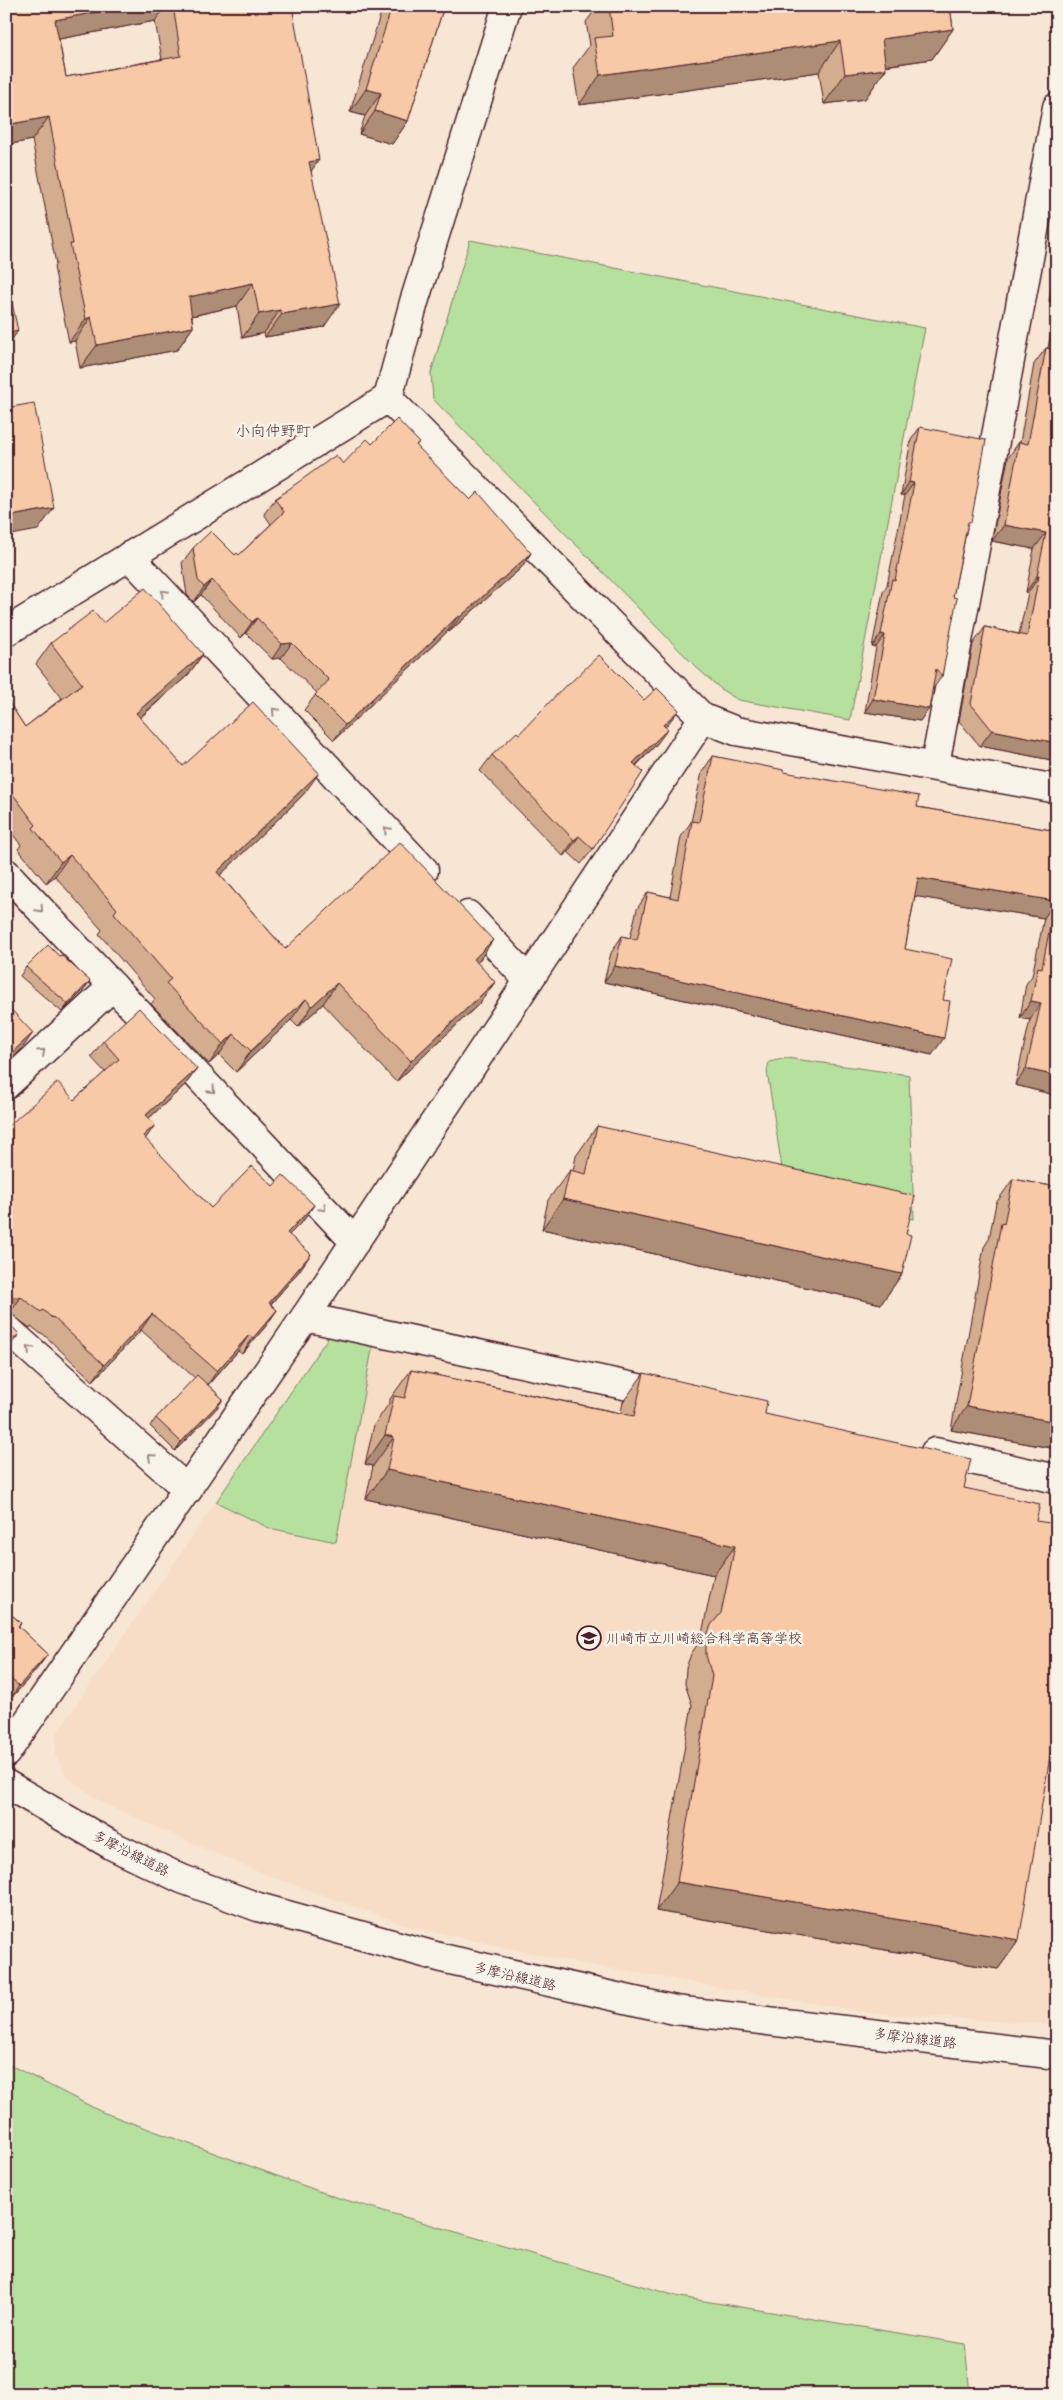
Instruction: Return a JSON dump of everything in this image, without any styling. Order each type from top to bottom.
[{"type":"street","points":[[6,632],[388,398],[414,302],[507,6]]},
{"type":"street","points":[[935,765],[1057,106]]},
{"type":"street","points":[[388,398],[704,718],[736,730],[1057,788]]},
{"type":"street","points":[[129,556],[528,980]]},
{"type":"street","points":[[6,1753],[305,1317],[704,718]]},
{"type":"street","points":[[6,873],[355,1242]]},
{"type":"street","points":[[6,1085],[113,986]]},
{"type":"street","points":[[305,1317],[695,1400]]},
{"type":"street","points":[[6,1328],[188,1490]]},
{"type":"street","points":[[907,1446],[1057,1479]]},
{"type":"street","name":"多摩沿線道路","points":[[6,1784],[113,1846],[182,1878],[258,1907],[446,1959],[675,2010],[1057,2055]]},
{"type":"shaded area","name":"川崎市立川崎総合科学高等学校","points":[[373,1344],[1057,1490],[1057,2025],[868,2013],[573,1962],[411,1927],[256,1871],[104,1804],[68,1778],[55,1755],[56,1734],[216,1502],[269,1528],[336,1542]]},
{"type":"green space","points":[[470,240],[925,328],[850,720],[738,700],[722,690],[697,668],[433,399],[431,373]]},
{"type":"green space","points":[[787,1058],[909,1075],[914,1219],[787,1201],[767,1071],[769,1062]]},
{"type":"green space","points":[[329,1336],[373,1344],[336,1542],[269,1528],[216,1502]]},
{"type":"green space","points":[[6,2063],[102,2112],[332,2196],[680,2297],[965,2344],[970,2394],[6,2394]]},
{"type":"building","points":[[6,6],[128,6],[55,20],[66,77],[181,56],[173,6],[292,6],[319,160],[309,162],[340,304],[282,314],[280,310],[259,314],[253,283],[189,297],[193,327],[97,345],[91,317],[86,319],[70,244],[73,244],[49,117],[6,125]]},
{"type":"building","points":[[392,6],[444,6],[408,121],[375,111],[381,93],[366,89]]},
{"type":"building","points":[[609,6],[950,6],[953,29],[882,39],[886,69],[845,74],[840,41],[600,75],[594,38],[613,36]]},
{"type":"building","points":[[6,275],[18,331],[6,333]]},
{"type":"building","points":[[1046,348],[1057,350],[1057,743],[992,730],[971,704],[985,627],[1027,636],[1046,533],[1004,525],[1019,442],[1028,444]]},
{"type":"building","points":[[34,403],[54,508],[6,517],[6,408]]},
{"type":"building","points":[[397,419],[419,442],[416,445],[470,500],[478,492],[531,553],[460,617],[458,616],[345,725],[315,695],[329,680],[292,643],[282,644],[257,618],[252,622],[212,580],[204,587],[198,580],[193,548],[211,531],[235,555],[237,553],[239,555],[284,512],[275,499],[336,455],[343,464],[367,439],[372,444]]},
{"type":"building","points":[[920,427],[986,440],[971,522],[968,522],[953,597],[957,598],[942,676],[936,669],[929,709],[873,699],[885,635],[881,634],[892,579],[895,580],[914,483],[909,482]]},
{"type":"building","points":[[145,588],[203,654],[136,713],[183,766],[253,702],[319,773],[217,872],[285,949],[400,842],[493,940],[474,959],[495,982],[411,1061],[337,983],[312,1006],[306,999],[251,1051],[234,1034],[223,1044],[166,983],[171,979],[114,913],[117,909],[70,855],[61,862],[33,828],[36,825],[6,785],[6,698],[25,727],[82,684],[51,643],[93,611],[103,623]]},
{"type":"building","points":[[599,655],[644,700],[657,688],[679,710],[663,725],[668,729],[633,763],[643,772],[593,849],[579,836],[574,840],[492,755],[517,732],[519,734],[566,685]]},
{"type":"building","points":[[713,756],[784,770],[784,772],[919,796],[917,807],[1057,831],[1057,1076],[1026,1069],[1041,1003],[1031,1001],[1038,967],[1042,968],[1055,901],[918,878],[905,949],[952,959],[943,1000],[950,1001],[944,1038],[615,966],[622,936],[637,940],[648,892],[678,899],[692,821],[699,822]]},
{"type":"building","points":[[48,945],[90,981],[68,1004],[26,967]]},
{"type":"building","points":[[6,1004],[33,1033],[6,1058]]},
{"type":"building","points":[[139,1008],[197,1069],[146,1115],[155,1125],[143,1136],[211,1208],[252,1166],[273,1186],[283,1175],[314,1205],[287,1233],[311,1254],[269,1303],[277,1310],[253,1338],[249,1335],[217,1371],[152,1314],[104,1365],[43,1310],[41,1312],[21,1297],[13,1297],[6,1301],[6,1229],[11,1224],[6,1217],[6,1128],[58,1082],[74,1100],[119,1059],[103,1041]]},
{"type":"building","points":[[597,1126],[915,1196],[906,1234],[911,1235],[902,1274],[563,1199],[570,1170],[586,1174]]},
{"type":"building","points":[[1013,1179],[1057,1187],[1057,1422],[967,1406],[1001,1223],[1004,1224]]},
{"type":"building","points":[[6,1320],[19,1334],[6,1346]]},
{"type":"building","points":[[411,1370],[634,1416],[644,1373],[767,1401],[765,1414],[971,1459],[964,1488],[1040,1504],[1036,1521],[1057,1524],[1057,1715],[1019,1940],[677,1882],[712,1676],[706,1655],[706,1639],[711,1625],[721,1613],[735,1546],[387,1470],[394,1437],[385,1435],[394,1396],[405,1398]]},
{"type":"building","points":[[197,1375],[223,1399],[181,1442],[156,1418]]},
{"type":"building","points":[[6,1610],[21,1623],[18,1626],[48,1654],[19,1686],[6,1675]]},
{"type":"place","name":"川崎市立川崎総合科学高等学校","points":[[589,1638]]},
{"type":"district","name":"小向仲野町","points":[[273,431]]}]
